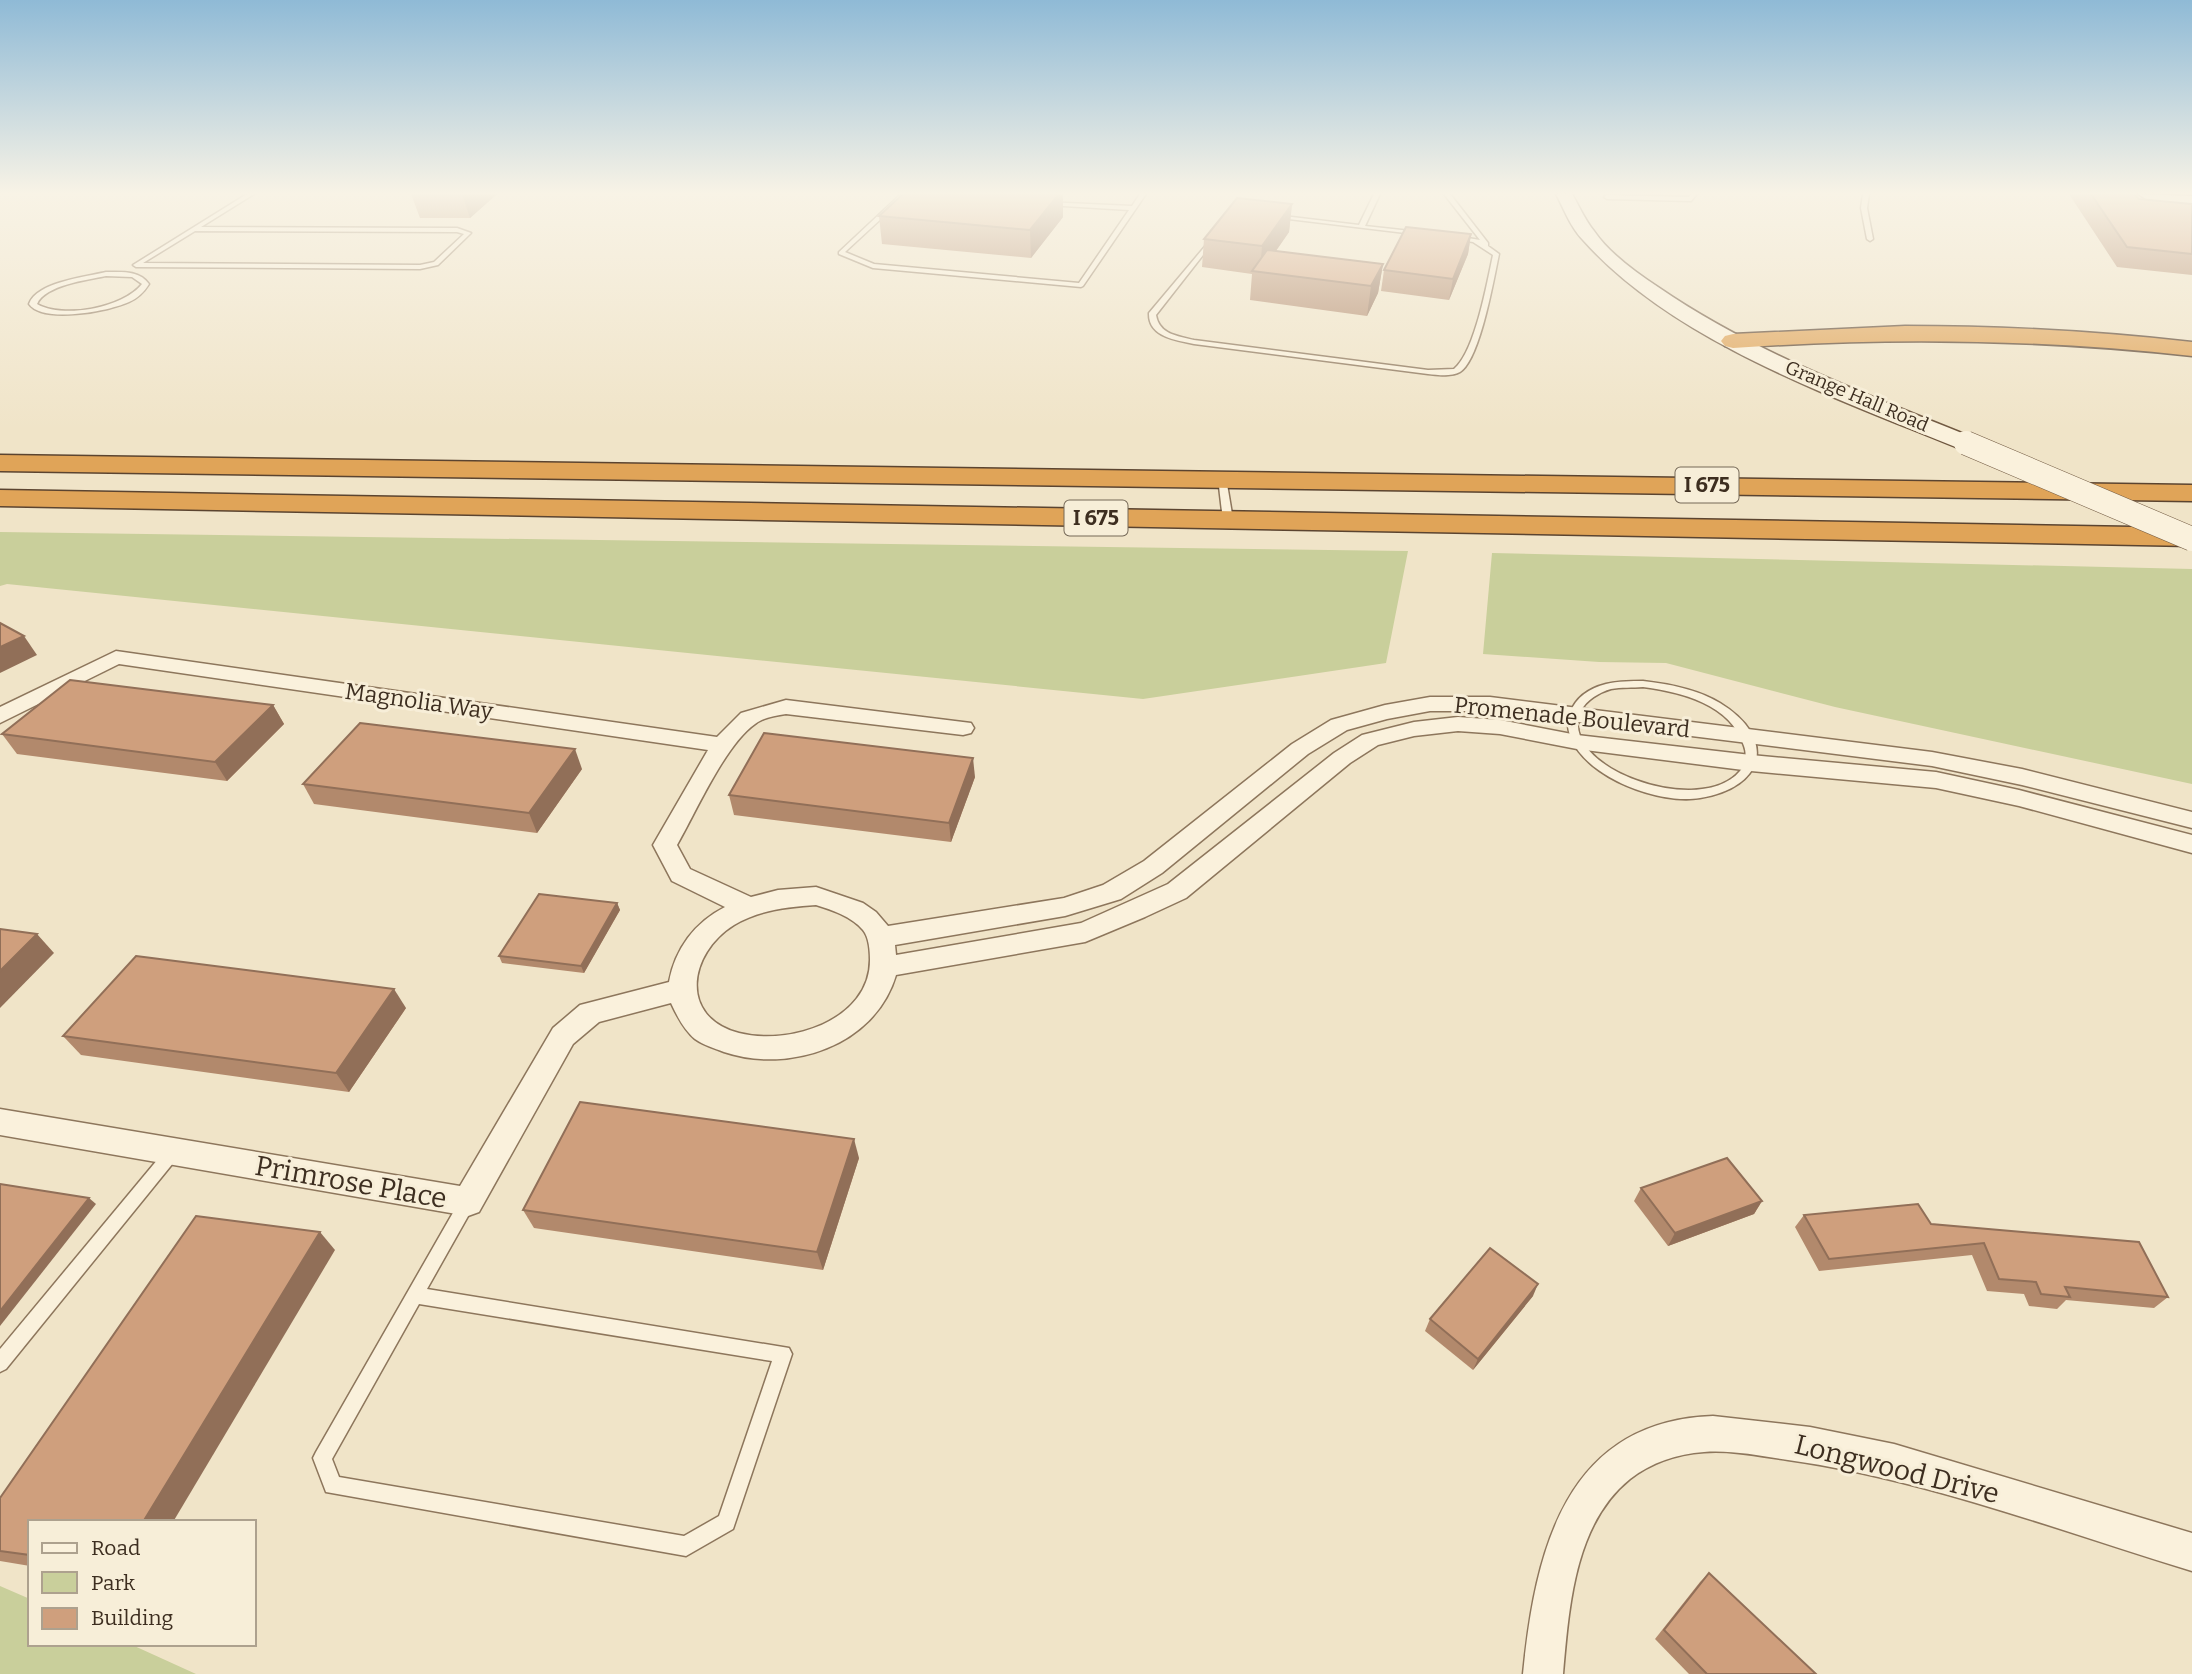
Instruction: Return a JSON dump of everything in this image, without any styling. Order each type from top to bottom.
[{"type":"highway","points":[[1733,341],[1811,335],[1958,333],[2073,338],[2192,349]]},
{"type":"highway","name":"I 675","points":[[0,463],[2192,493]]},
{"type":"highway","name":"I 675","points":[[0,498],[2192,538]]},
{"type":"main road","name":"Grange Hall Road","points":[[1625,272],[1683,313],[1733,341],[1806,376],[2192,538]]},
{"type":"street","name":"Magnolia Way","points":[[0,716],[117,657],[722,745]]},
{"type":"street","name":"Promenade Boulevard","points":[[880,937],[1065,907],[1112,892],[1153,867],[1300,749],[1339,725],[1385,712],[1430,704],[1490,704],[1932,759],[2192,820]]},
{"type":"street","points":[[747,906],[681,875],[666,845],[722,745],[745,718],[759,711],[786,707],[963,729]]},
{"type":"street","name":"Promenade Boulevard","points":[[885,967],[1086,932],[1177,891],[1342,758],[1370,740],[1414,729],[1458,724],[1500,727],[1577,742],[1751,763],[1936,780],[2019,798],[2192,844]]},
{"type":"street","points":[[816,896],[845,904],[873,924],[880,937],[885,967],[877,991],[848,1023],[819,1040],[785,1049],[737,1046],[706,1032],[686,1009],[681,990],[682,979],[693,949],[714,926],[747,906],[782,897],[816,896]]},
{"type":"street","name":"Primrose Place","points":[[0,1122],[468,1202],[563,1035],[590,1013],[681,990]]},
{"type":"street","name":"Longwood Drive","points":[[1543,1674],[1549,1608],[1566,1546],[1591,1495],[1608,1474],[1627,1459],[1651,1446],[1679,1437],[1728,1435],[1838,1449],[1914,1467],[2192,1552]]},
{"type":"lane","points":[[122,274],[142,278],[146,284],[144,290],[125,301],[83,311],[48,312],[35,307],[33,303],[34,298],[42,292],[70,281],[125,272]]},
{"type":"lane","points":[[940,272],[1081,285],[1090,272]]},
{"type":"lane","points":[[1186,272],[1152,315],[1152,323],[1157,330],[1194,342],[1429,372],[1459,371],[1465,363],[1483,310],[1492,272]]},
{"type":"lane","points":[[1222,478],[1228,520]]},
{"type":"lane","points":[[1643,684],[1660,686],[1690,694],[1722,710],[1748,736],[1751,763],[1742,780],[1722,790],[1693,795],[1649,789],[1612,774],[1593,761],[1577,742],[1572,731],[1572,713],[1586,696],[1608,687],[1643,684]]},
{"type":"lane","points":[[0,1363],[173,1152]]},
{"type":"lane","points":[[414,1295],[783,1354],[726,1522],[686,1546],[332,1485],[323,1458],[414,1295],[468,1202]]},
{"type":"green space","points":[[0,532],[1408,551],[1386,663],[1143,699],[7,584],[0,586]]},
{"type":"green space","points":[[1492,553],[2192,569],[2192,784],[1835,707],[1666,663],[1599,662],[1483,654]]},
{"type":"green space","points":[[0,1586],[28,1598],[28,1646],[134,1646],[196,1674],[0,1674]]},
{"type":"building","points":[[1261,272],[1379,272],[1371,286]]},
{"type":"building","points":[[1400,272],[1456,272],[1453,279]]},
{"type":"building","points":[[0,623],[24,636],[0,647]]},
{"type":"building","points":[[70,680],[273,705],[215,762],[2,734]]},
{"type":"building","points":[[360,723],[575,749],[529,813],[303,784]]},
{"type":"building","points":[[764,733],[973,758],[949,823],[729,795]]},
{"type":"building","points":[[539,894],[617,903],[581,966],[499,956]]},
{"type":"building","points":[[0,929],[37,934],[0,971]]},
{"type":"building","points":[[136,956],[394,989],[336,1073],[63,1036]]},
{"type":"building","points":[[580,1102],[854,1139],[817,1252],[523,1210]]},
{"type":"building","points":[[1727,1158],[1762,1201],[1675,1233],[1641,1188]]},
{"type":"building","points":[[0,1184],[89,1198],[0,1311]]},
{"type":"building","points":[[1918,1204],[1931,1224],[2139,1242],[2168,1297],[2065,1287],[2070,1297],[2041,1294],[2036,1282],[1999,1279],[1984,1243],[1829,1259],[1804,1215]]},
{"type":"building","points":[[196,1216],[320,1232],[144,1520],[28,1520],[28,1555],[0,1551],[0,1498]]},
{"type":"building","points":[[1490,1248],[1538,1284],[1478,1359],[1430,1319]]},
{"type":"building","points":[[1709,1573],[1816,1674],[1707,1674],[1664,1630]]}]
